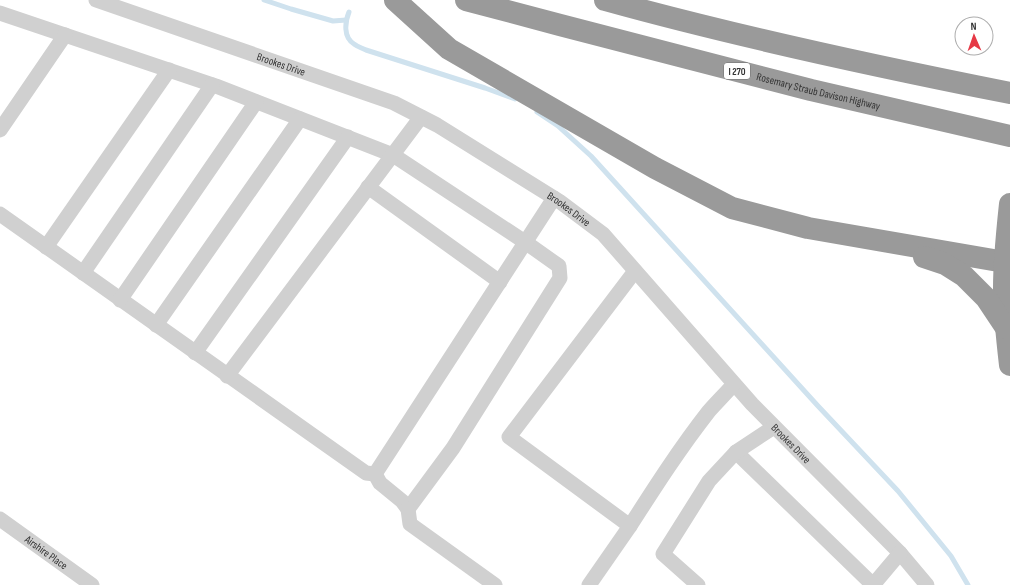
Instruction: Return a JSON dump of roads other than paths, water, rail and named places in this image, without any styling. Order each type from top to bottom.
[{"type":"highway","points":[[395,0],[449,49],[655,168],[732,208],[808,228],[1008,262]]},
{"type":"highway","name":"Rosemary Straub Davison Highway","points":[[466,0],[811,90],[1010,136]]},
{"type":"highway","points":[[605,0],[830,56],[1010,93]]},
{"type":"highway","points":[[1010,204],[1006,236],[1008,262],[1004,289],[1010,365]]},
{"type":"highway","points":[[880,240],[945,264],[964,276],[986,298],[1006,328]]},
{"type":"street","points":[[5,0],[0,13],[212,85],[393,154],[559,266],[560,278],[453,448],[408,509]]},
{"type":"street","name":"Brookes Drive","points":[[96,0],[394,103],[437,125],[554,198],[580,216],[603,234],[752,404],[900,553],[927,585]]},
{"type":"street","points":[[0,130],[66,35]]},
{"type":"street","points":[[46,247],[169,70]]},
{"type":"street","points":[[83,273],[212,85]]},
{"type":"street","points":[[120,300],[256,102]]},
{"type":"street","points":[[227,376],[421,117]]},
{"type":"street","points":[[156,325],[300,119]]},
{"type":"street","points":[[195,353],[348,137]]},
{"type":"street","points":[[368,187],[500,282]]},
{"type":"street","points":[[375,474],[554,198]]},
{"type":"street","points":[[0,214],[366,473],[375,474]]},
{"type":"street","points":[[630,526],[509,437],[635,271]]},
{"type":"street","points":[[589,585],[630,526],[656,484],[684,445],[710,410],[734,384]]},
{"type":"street","points":[[698,585],[663,554],[709,481],[736,452],[774,427]]},
{"type":"street","points":[[736,452],[873,585],[900,553]]},
{"type":"street","points":[[375,474],[380,483],[402,501],[408,509],[410,524],[495,585]]},
{"type":"street","name":"Airshire Place","points":[[0,519],[92,585]]},
{"type":"waterway","points":[[264,0],[333,21],[346,20]]},
{"type":"waterway","points":[[349,12],[346,29],[350,41],[357,46],[515,99]]},
{"type":"waterway","points":[[537,112],[558,126],[591,156],[818,406],[898,491],[951,556],[968,585]]}]
